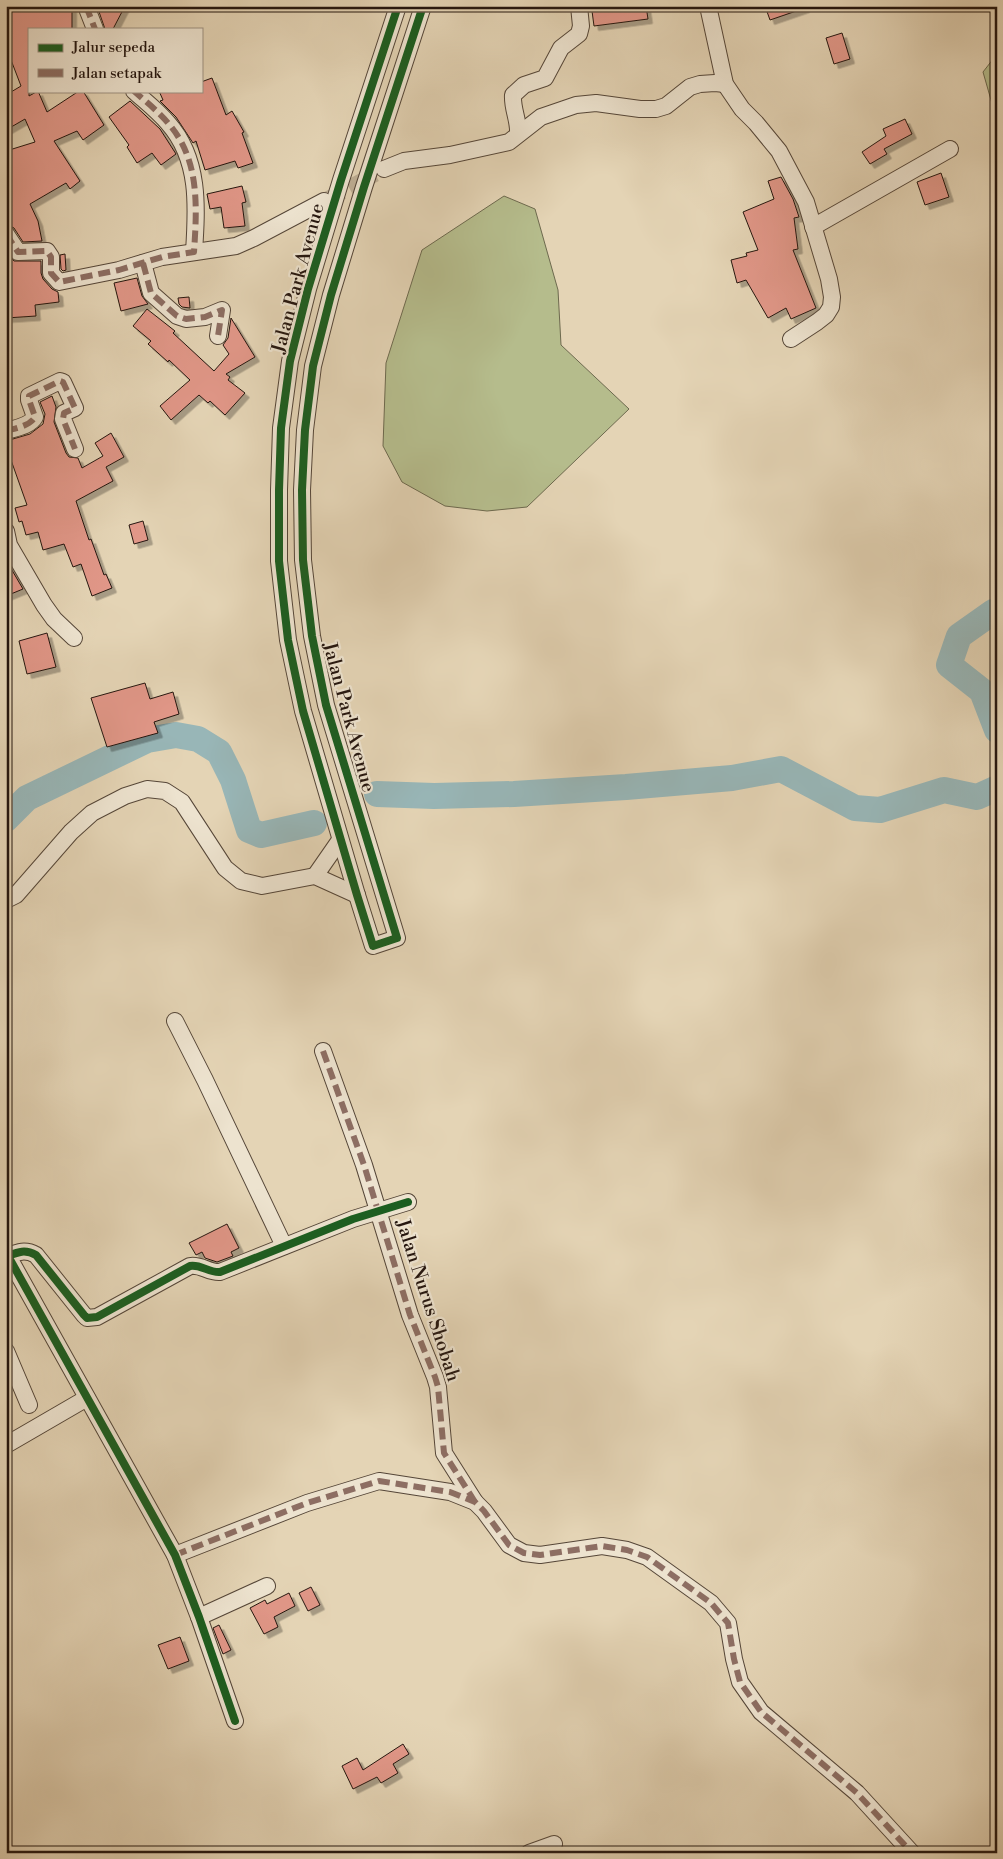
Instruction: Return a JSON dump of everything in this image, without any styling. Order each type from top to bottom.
[{"type":"street","points":[[86,6],[95,28]]},
{"type":"street","name":"Jalan Park Avenue","points":[[398,6],[338,189],[301,316],[290,361],[281,428],[279,490],[279,561],[288,640],[303,711],[373,946],[397,938],[326,705],[312,636],[303,560],[302,490],[305,430],[314,366],[331,295],[423,6]]},
{"type":"street","points":[[518,134],[519,124],[512,105],[513,95],[524,85],[545,78],[561,48],[579,34],[581,26],[579,6]]},
{"type":"street","points":[[708,6],[725,84],[742,109],[779,151],[806,202],[829,279],[832,297],[831,307],[817,322],[791,339]]},
{"type":"street","points":[[384,169],[404,161],[450,155],[510,142],[541,117],[576,105],[596,103],[640,109],[656,109],[666,106],[682,93],[700,84],[725,84]]},
{"type":"street","points":[[135,92],[168,122],[183,143],[191,162],[196,193],[194,252]]},
{"type":"street","points":[[813,227],[950,150]]},
{"type":"street","points":[[6,234],[18,252],[47,251],[51,257],[51,273],[59,282],[119,270],[162,257],[236,246],[324,201]]},
{"type":"street","points":[[144,263],[151,292],[177,316],[186,319],[206,317],[222,310],[218,336]]},
{"type":"street","points":[[6,431],[34,420],[35,416],[29,400],[30,396],[60,380],[75,408],[64,413],[63,419],[75,448]]},
{"type":"street","points":[[279,490],[302,490]]},
{"type":"street","points":[[6,531],[9,545],[44,605],[54,619],[74,638]]},
{"type":"street","points":[[6,900],[16,895],[71,832],[92,813],[125,796],[148,789],[165,791],[182,802],[226,868],[241,881],[262,886],[315,876],[357,895]]},
{"type":"street","points":[[315,876],[340,840]]},
{"type":"street","points":[[175,1021],[284,1246]]},
{"type":"street","name":"Jalan Nurus Shobah","points":[[323,1051],[379,1210],[410,1315],[438,1387],[444,1453],[475,1502],[509,1545],[524,1553],[540,1554],[602,1546],[626,1550],[647,1557],[711,1603],[728,1623],[740,1682],[761,1712],[857,1793],[912,1853]]},
{"type":"street","points":[[235,1722],[176,1555],[8,1256],[22,1251],[36,1255],[84,1315],[91,1318],[97,1317],[190,1266],[196,1265],[209,1271],[217,1272],[379,1210],[408,1202]]},
{"type":"street","points":[[6,1351],[12,1383],[29,1405]]},
{"type":"street","points":[[6,1445],[87,1398]]},
{"type":"street","points":[[176,1555],[306,1503],[379,1481],[450,1492],[475,1502]]},
{"type":"street","points":[[199,1617],[268,1586]]},
{"type":"street","points":[[529,1853],[554,1844]]},
{"type":"green space","points":[[997,54],[997,121],[983,72]]},
{"type":"green space","points":[[504,196],[535,209],[558,290],[561,345],[629,409],[527,507],[487,511],[445,506],[402,482],[383,446],[386,363],[422,250]]},
{"type":"building","points":[[6,6],[72,6],[72,28],[28,28],[29,96],[38,92],[47,112],[77,92],[84,92],[104,125],[83,140],[77,131],[54,141],[80,181],[70,189],[66,183],[30,204],[38,221],[42,241],[23,242],[14,228],[6,224],[6,151],[35,142],[25,119],[6,130],[6,95],[21,86],[6,47]]},
{"type":"building","points":[[97,6],[125,6],[114,28],[105,28]]},
{"type":"building","points":[[646,6],[648,19],[594,26],[592,11],[608,8],[608,11]]},
{"type":"building","points":[[765,6],[805,6],[805,8],[770,20]]},
{"type":"building","points":[[842,33],[850,59],[834,64],[826,38]]},
{"type":"building","points":[[212,78],[226,115],[232,111],[244,132],[242,133],[253,163],[238,168],[235,161],[205,170],[196,141],[193,143],[176,117],[160,101],[163,100],[159,92],[202,92],[202,82]]},
{"type":"building","points":[[130,101],[160,129],[176,154],[161,165],[152,153],[137,163],[127,147],[129,145],[109,117]]},
{"type":"building","points":[[905,119],[912,134],[884,149],[887,154],[870,164],[862,152],[886,136],[883,129]]},
{"type":"building","points":[[941,173],[949,197],[925,205],[917,182]]},
{"type":"building","points":[[781,177],[793,199],[799,217],[794,218],[798,249],[793,250],[816,308],[791,319],[786,308],[768,318],[746,280],[737,283],[731,260],[747,256],[746,253],[758,250],[743,212],[774,199],[768,181]]},
{"type":"building","points":[[242,186],[246,202],[242,203],[245,226],[224,228],[221,207],[210,209],[207,194]]},
{"type":"building","points":[[6,252],[14,261],[41,261],[43,279],[52,289],[58,292],[59,302],[35,305],[36,316],[6,318]]},
{"type":"building","points":[[65,254],[66,270],[63,271],[61,269],[60,255]]},
{"type":"building","points":[[137,278],[142,296],[148,304],[121,311],[114,283]]},
{"type":"building","points":[[189,297],[190,308],[182,307],[179,304],[178,298]]},
{"type":"building","points":[[147,309],[175,331],[173,333],[214,371],[229,354],[223,345],[228,338],[231,318],[255,357],[226,374],[230,377],[228,380],[245,393],[225,415],[210,401],[208,403],[199,395],[171,420],[160,406],[190,380],[169,360],[168,362],[148,344],[151,341],[133,326]]},
{"type":"building","points":[[52,396],[56,407],[54,422],[69,457],[78,458],[82,468],[103,456],[95,443],[111,433],[124,457],[106,467],[113,481],[76,501],[89,540],[91,539],[104,575],[106,574],[112,588],[92,596],[81,564],[73,567],[64,544],[43,550],[38,532],[26,535],[22,521],[19,522],[15,508],[27,505],[6,446],[6,441],[30,434],[43,424],[45,414],[40,402]]},
{"type":"building","points":[[143,521],[148,540],[134,544],[129,525]]},
{"type":"building","points":[[6,560],[23,589],[6,596]]},
{"type":"building","points":[[47,633],[56,667],[27,674],[19,641]]},
{"type":"building","points":[[145,683],[150,699],[173,692],[179,714],[154,722],[158,733],[107,747],[91,698]]},
{"type":"building","points":[[227,1224],[239,1248],[231,1252],[233,1256],[217,1262],[205,1258],[202,1252],[196,1255],[189,1243]]},
{"type":"building","points":[[311,1587],[320,1605],[308,1611],[299,1593]]},
{"type":"building","points":[[289,1593],[295,1606],[274,1617],[278,1627],[264,1634],[250,1608],[265,1600],[267,1604]]},
{"type":"building","points":[[219,1625],[231,1650],[223,1654],[213,1628]]},
{"type":"building","points":[[180,1637],[189,1661],[168,1669],[158,1645]]},
{"type":"building","points":[[403,1744],[409,1754],[393,1764],[398,1773],[381,1783],[377,1777],[353,1789],[342,1766],[357,1758],[363,1770]]},
{"type":"waterway","points":[[997,612],[993,612],[959,636],[949,665],[982,691],[997,730]]},
{"type":"waterway","points":[[6,819],[27,798],[147,740],[176,735],[198,739],[219,752],[233,780],[249,830],[261,835],[314,823]]},
{"type":"waterway","points":[[377,794],[434,796],[514,794],[732,778],[781,769],[855,808],[880,810],[944,790],[977,797],[997,788]]},
{"type":"tunnel","points":[[328,199],[375,174]]},
{"type":"marked path","points":[[86,6],[95,28]]},
{"type":"marked path","points":[[6,234],[18,252],[47,251],[51,257],[51,273],[59,282],[119,270],[162,257],[194,252],[196,201],[191,168],[186,152],[168,123],[135,92]]},
{"type":"marked path","points":[[143,263],[151,293],[177,316],[186,319],[205,317],[222,310],[218,336]]},
{"type":"marked path","points":[[6,431],[30,423],[35,417],[29,396],[60,381],[63,382],[75,408],[64,413],[63,419],[75,449]]},
{"type":"marked path","points":[[323,1051],[364,1165],[410,1315],[435,1377],[438,1387],[444,1453],[475,1502]]},
{"type":"marked path","points":[[175,1555],[307,1503],[379,1481],[450,1492],[475,1502],[509,1545],[524,1553],[540,1555],[602,1546],[627,1550],[647,1557],[711,1603],[728,1623],[740,1682],[761,1712],[857,1793],[912,1853]]},
{"type":"cycle path","points":[[398,6],[341,180],[308,289],[290,361],[281,428],[279,490],[279,561],[288,640],[303,711],[373,946],[397,938],[326,705],[312,636],[303,560],[302,490],[305,430],[313,366],[331,295],[423,6]]},
{"type":"cycle path","points":[[235,1721],[175,1555],[8,1256],[18,1252],[36,1255],[84,1315],[87,1318],[97,1317],[190,1266],[198,1266],[220,1272],[353,1219],[408,1202]]}]
